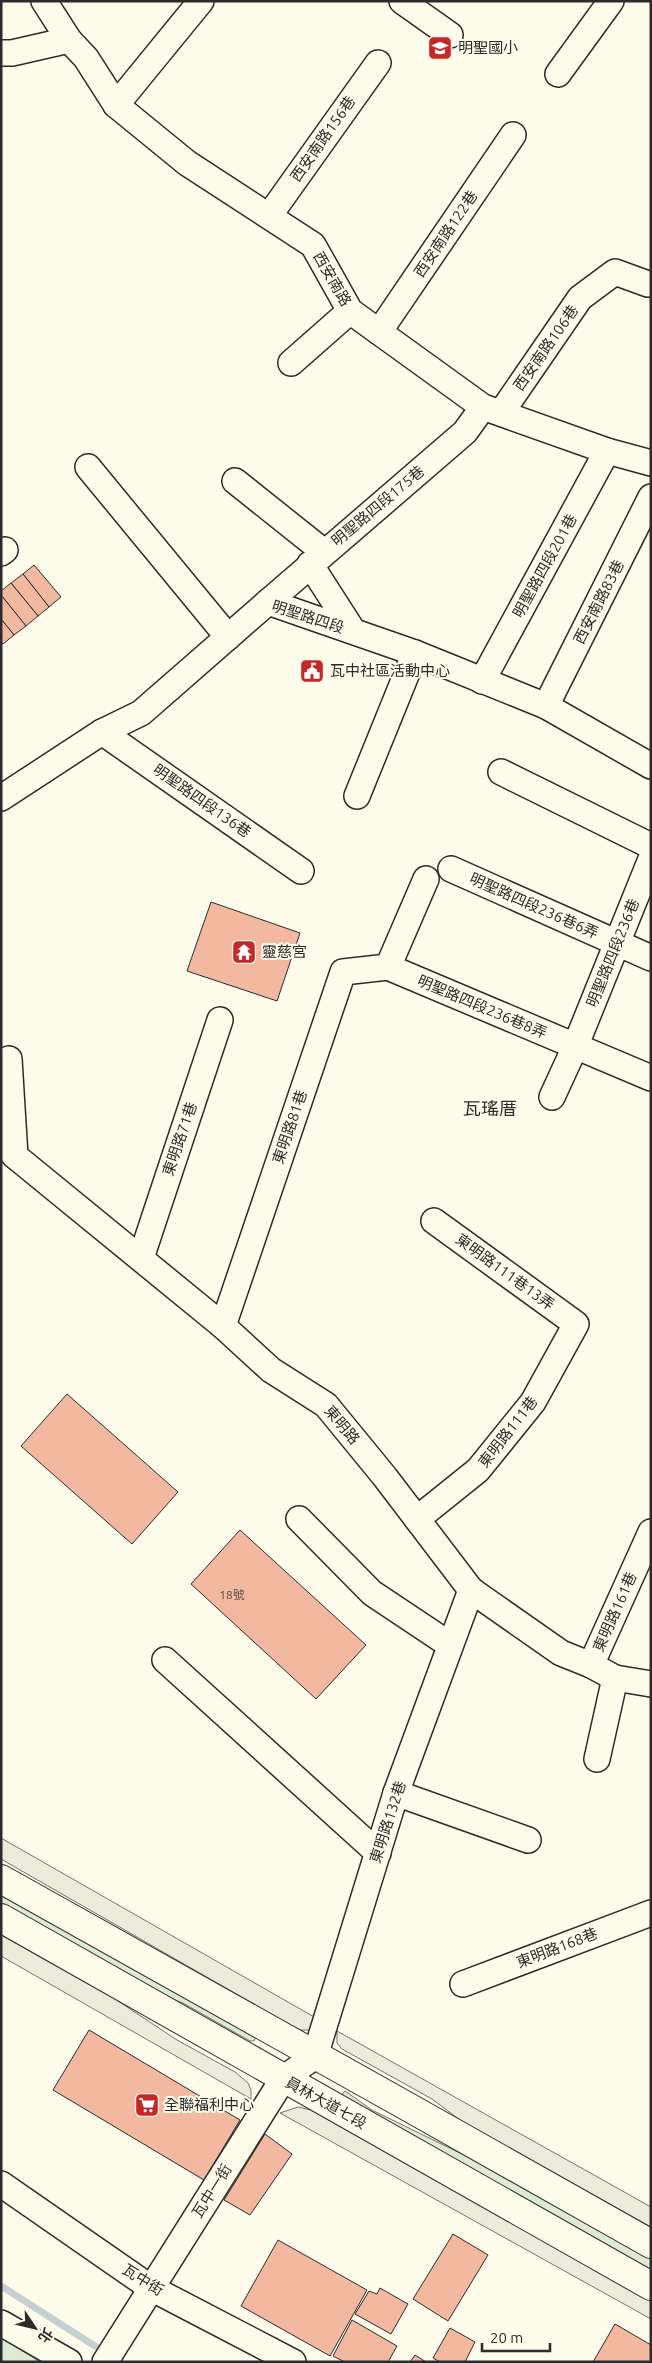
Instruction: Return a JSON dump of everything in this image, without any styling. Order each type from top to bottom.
[{"type":"main road","points":[[1,1879],[651,2244]]},
{"type":"main road","name":"員林大道七段","points":[[1,1918],[651,2286]]},
{"type":"street","name":"西安南路","points":[[44,1],[69,40],[86,58],[116,105],[188,163],[313,245],[350,311],[492,410],[607,451],[651,463]]},
{"type":"street","points":[[116,105],[201,1]]},
{"type":"street","points":[[402,1],[450,35]]},
{"type":"street","points":[[558,74],[611,1]]},
{"type":"street","points":[[1,53],[12,53],[69,40]]},
{"type":"street","name":"西安南路156巷","points":[[269,216],[378,63]]},
{"type":"street","name":"西安南路122巷","points":[[379,332],[513,135]]},
{"type":"street","name":"西安南路106巷","points":[[492,410],[580,298],[616,272],[648,284]]},
{"type":"street","points":[[292,363],[350,311]]},
{"type":"street","name":"明聖路四段175巷","points":[[268,602],[317,558],[492,410]]},
{"type":"street","name":"明聖路四段201巷","points":[[482,681],[607,451]]},
{"type":"street","points":[[88,467],[228,637]]},
{"type":"street","points":[[236,481],[317,558],[353,631]]},
{"type":"street","name":"西安南路83巷","points":[[546,706],[651,497]]},
{"type":"street","name":"明聖路四段","points":[[1,798],[102,732],[141,713],[268,602],[415,653],[546,706],[651,766]]},
{"type":"street","points":[[357,796],[415,653]]},
{"type":"street","name":"明聖路四段136巷","points":[[102,732],[301,871]]},
{"type":"street","points":[[501,772],[651,846]]},
{"type":"street","name":"明聖路四段236巷","points":[[552,1097],[576,1047],[651,859]]},
{"type":"street","name":"明聖路四段236巷6弄","points":[[451,869],[651,958]]},
{"type":"street","points":[[388,967],[426,879]]},
{"type":"street","name":"明聖路四段236巷8弄","points":[[388,967],[651,1078]]},
{"type":"street","name":"東明路81巷","points":[[223,1326],[343,972],[388,967]]},
{"type":"street","name":"東明路71巷","points":[[141,1258],[220,1020]]},
{"type":"street","points":[[8,1148],[9,1059]]},
{"type":"street","name":"東明路","points":[[8,1148],[223,1326],[271,1370],[326,1405],[471,1590],[561,1653],[591,1665],[615,1678],[651,1684]]},
{"type":"street","name":"東明路111巷13弄","points":[[434,1221],[576,1324]]},
{"type":"street","name":"東明路111巷","points":[[417,1519],[478,1470],[533,1402],[576,1324]]},
{"type":"street","points":[[299,1519],[372,1593],[450,1645]]},
{"type":"street","name":"東明路161巷","points":[[591,1665],[651,1532]]},
{"type":"street","name":"東明路132巷","points":[[315,2056],[396,1793],[471,1590]]},
{"type":"street","points":[[165,1660],[378,1853]]},
{"type":"street","points":[[597,1759],[615,1678]]},
{"type":"street","points":[[396,1793],[528,1840]]},
{"type":"street","name":"東明路168巷","points":[[463,1984],[651,1913]]},
{"type":"street","name":"瓦中一街","points":[[105,2362],[283,2079],[315,2056]]},
{"type":"street","name":"瓦中街","points":[[1,2184],[151,2288],[293,2362]]},
{"type":"street","points":[[1,2322],[69,2362]]},
{"type":"green space","points":[[1,1892],[256,2037],[254,2041],[250,2041],[183,2003],[159,1994],[1,1904]]},
{"type":"green space","points":[[345,2091],[372,2110],[468,2157],[651,2259],[651,2271],[341,2095]]},
{"type":"green space","points":[[1,2337],[40,2362],[1,2362]]},
{"type":"shaded area","points":[[1,1838],[316,2018],[311,2030],[299,2030],[1,1859]]},
{"type":"shaded area","points":[[1,1935],[115,1999],[177,2040],[235,2072],[248,2083],[251,2090],[251,2099],[1,1956]]},
{"type":"shaded area","points":[[337,2031],[651,2207],[651,2227],[464,2123],[432,2099],[342,2049],[337,2043]]},
{"type":"shaded area","points":[[298,2107],[311,2110],[651,2301],[651,2319],[280,2113]]},
{"type":"building","points":[[34,565],[61,597],[49,607],[23,574]]},
{"type":"building","points":[[23,574],[49,607],[38,616],[11,583]]},
{"type":"building","points":[[11,583],[38,616],[26,626],[1,595],[1,591]]},
{"type":"building","points":[[1,595],[26,626],[14,635],[1,619]]},
{"type":"building","points":[[1,619],[14,635],[3,644],[1,642]]},
{"type":"building","name":"靈慈宮","points":[[211,902],[300,933],[277,1001],[187,971]]},
{"type":"building","points":[[67,1394],[178,1492],[132,1544],[21,1446]]},
{"type":"building","points":[[240,1530],[366,1645],[316,1699],[191,1584]]},
{"type":"building","name":"全聯福利中心","points":[[89,2030],[240,2120],[204,2180],[53,2090]]},
{"type":"building","points":[[265,2134],[292,2154],[250,2215],[224,2200]]},
{"type":"building","points":[[453,2234],[488,2255],[448,2321],[413,2299]]},
{"type":"building","points":[[278,2240],[367,2290],[330,2356],[241,2306]]},
{"type":"building","points":[[380,2288],[408,2304],[391,2334],[355,2314],[369,2291],[377,2294]]},
{"type":"building","points":[[352,2320],[397,2346],[388,2362],[345,2362],[333,2356]]},
{"type":"building","points":[[615,2324],[651,2345],[651,2362],[593,2362]]},
{"type":"building","points":[[450,2328],[475,2342],[465,2362],[440,2362],[433,2358]]},
{"type":"building","points":[[415,2355],[426,2362],[410,2362]]},
{"type":"waterway","points":[[1,2286],[120,2362]]},
{"type":"place","name":"明聖國小","points":[[440,48]]},
{"type":"place","name":"瓦中社區活動中心","points":[[312,671]]},
{"type":"place","name":"靈慈宮","points":[[244,952]]},
{"type":"place","name":"全聯福利中心","points":[[147,2105]]},
{"type":"district","name":"瓦瑤厝","points":[[490,1109]]}]
